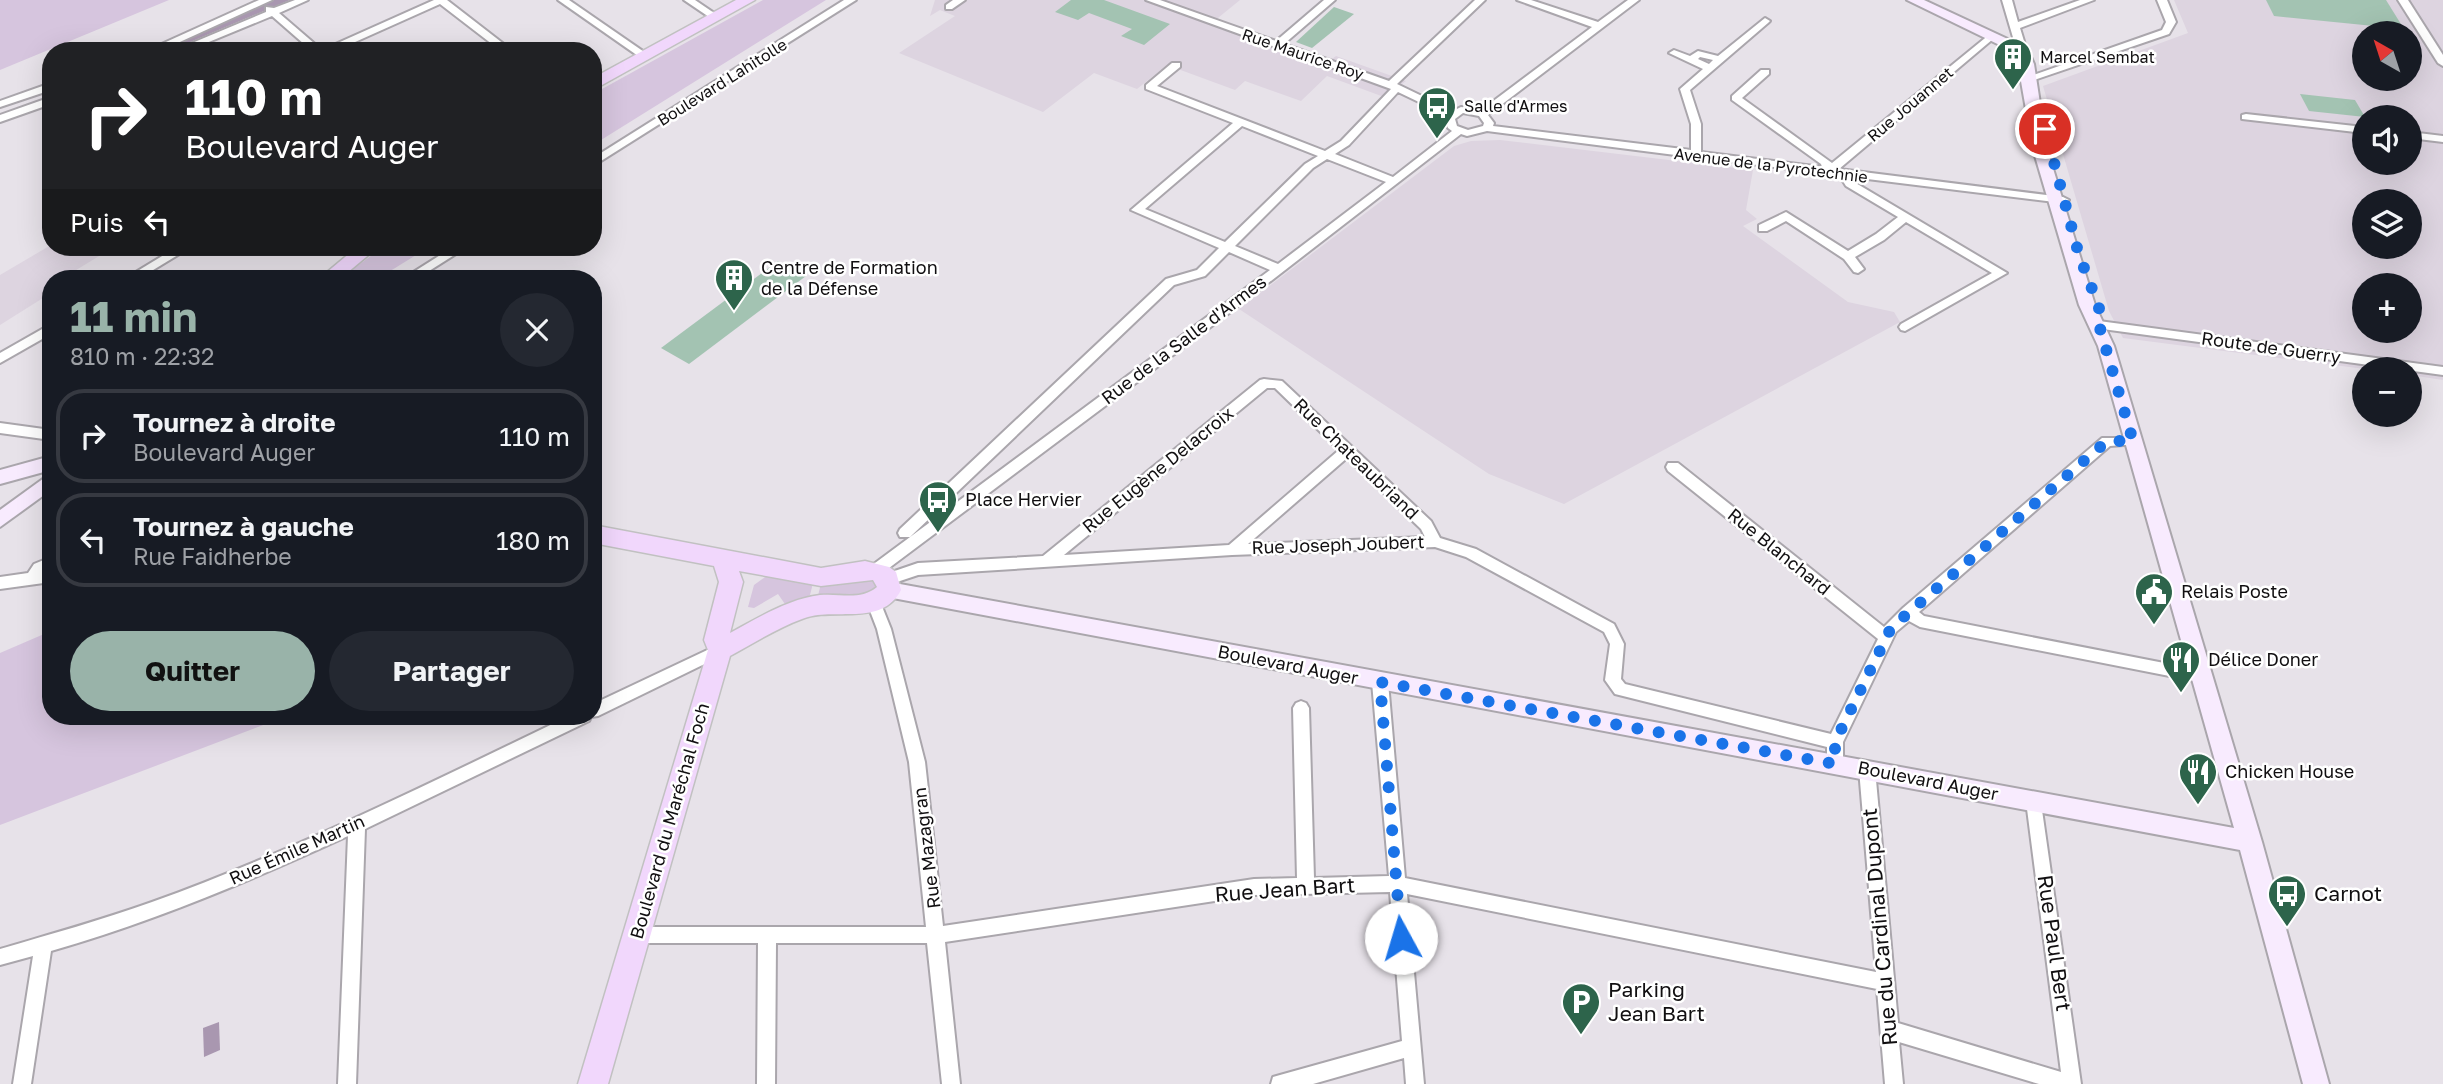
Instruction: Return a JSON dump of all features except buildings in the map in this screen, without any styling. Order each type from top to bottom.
[{"type":"main road","points":[[602,80],[747,0]]},
{"type":"main road","points":[[1914,0],[1990,37],[2028,68],[2040,149],[2059,200],[2087,306],[2099,325],[2200,676],[2251,842],[2316,1084]]},
{"type":"main road","points":[[339,270],[357,256]]},
{"type":"main road","points":[[0,477],[42,465]]},
{"type":"main road","points":[[0,522],[42,487]]},
{"type":"main road","points":[[0,522],[42,496]]},
{"type":"main road","points":[[602,536],[776,568],[885,592]]},
{"type":"main road","name":"Boulevard du Maréchal Foch","points":[[593,1084],[720,650],[716,640],[731,582],[723,558]]},
{"type":"main road","points":[[754,633],[738,632],[729,625],[726,603],[737,585],[757,570],[776,568]]},
{"type":"main road","points":[[720,650],[816,605],[861,607],[885,592]]},
{"type":"main road","name":"Boulevard Auger","points":[[885,592],[1380,682],[1835,753],[1867,769],[2251,842]]},
{"type":"street","points":[[174,42],[267,6],[303,0]]},
{"type":"street","points":[[346,42],[441,0],[496,42]]},
{"type":"street","points":[[563,0],[645,56]]},
{"type":"street","points":[[689,0],[715,18]]},
{"type":"street","name":"Boulevard Lahitolle","points":[[602,157],[851,0]]},
{"type":"street","points":[[949,7],[960,0]]},
{"type":"street","name":"Rue Maurice Roy","points":[[1151,0],[1394,87],[1452,114]]},
{"type":"street","points":[[1277,45],[1330,0]]},
{"type":"street","points":[[885,592],[907,540],[1170,282],[1201,273],[1310,166],[1345,143],[1394,87],[1480,0]]},
{"type":"street","points":[[1522,0],[1600,26]]},
{"type":"street","points":[[1482,114],[1634,0]]},
{"type":"street","points":[[2007,0],[2028,68],[2165,32],[2171,22],[2162,0]]},
{"type":"street","points":[[2015,27],[2088,0]]},
{"type":"street","points":[[2403,0],[2441,58]]},
{"type":"street","points":[[196,42],[267,6]]},
{"type":"street","points":[[267,6],[308,42]]},
{"type":"street","points":[[1696,156],[1696,124],[1685,89],[1765,21]]},
{"type":"street","name":"Rue Jouannet","points":[[1829,171],[1990,37]]},
{"type":"street","points":[[1674,53],[1710,68]]},
{"type":"street","points":[[1691,60],[1698,54],[1720,59]]},
{"type":"street","points":[[1176,65],[1150,87],[1394,181]]},
{"type":"street","points":[[1765,72],[1736,98],[1826,162],[1829,171]]},
{"type":"street","points":[[0,104],[42,89]]},
{"type":"street","points":[[0,119],[42,103]]},
{"type":"street","points":[[1459,131],[1449,123],[1452,114],[1472,110],[1482,114],[1489,123],[1487,128]]},
{"type":"street","points":[[2246,117],[2352,129]]},
{"type":"street","points":[[1240,122],[1137,210],[1279,269]]},
{"type":"street","name":"Avenue de la Pyrotechnie","points":[[1459,131],[1474,133],[1487,128],[2059,200]]},
{"type":"street","name":"Rue de la Salle d'Armes","points":[[907,540],[1279,269],[1459,131]]},
{"type":"street","points":[[2422,136],[2443,139]]},
{"type":"street","points":[[1843,173],[1850,184],[2001,273],[1905,327]]},
{"type":"street","points":[[1763,228],[1786,216],[1847,257],[1858,269]]},
{"type":"street","points":[[1847,257],[1880,237],[1905,217]]},
{"type":"street","points":[[146,270],[170,256]]},
{"type":"street","points":[[423,270],[446,256]]},
{"type":"street","name":"Route de Guerry","points":[[2099,325],[2443,371]]},
{"type":"street","points":[[0,359],[42,333]]},
{"type":"street","name":"Rue Chateaubriand","points":[[1271,382],[1278,384],[1426,525],[1435,542]]},
{"type":"street","name":"Rue Eugène Delacroix","points":[[1045,562],[1264,383],[1271,382]]},
{"type":"street","points":[[0,428],[42,434]]},
{"type":"street","points":[[1835,753],[1891,628],[2107,441],[2133,441]]},
{"type":"street","points":[[1232,550],[1347,450]]},
{"type":"street","name":"Rue Blanchard","points":[[1673,467],[1886,637]]},
{"type":"street","name":"Rue Joseph Joubert","points":[[885,592],[918,569],[1232,550],[1435,542],[1471,553],[1609,628],[1617,644],[1613,680],[1620,689],[1835,753]]},
{"type":"street","points":[[33,578],[42,566]]},
{"type":"street","points":[[0,583],[42,579]]},
{"type":"street","name":"Rue Mazagran","points":[[885,592],[917,762],[951,1084]]},
{"type":"street","points":[[1908,612],[1920,621],[2200,676]]},
{"type":"street","points":[[602,707],[720,650]]},
{"type":"street","points":[[1380,682],[1415,1084]]},
{"type":"street","points":[[1301,708],[1306,885]]},
{"type":"street","name":"Rue Émile Martin","points":[[0,957],[144,914],[357,824],[565,725]]},
{"type":"street","name":"Rue du Cardinal Dupont","points":[[1867,769],[1894,1084]]},
{"type":"street","name":"Rue Paul Bert","points":[[2034,802],[2071,1084]]},
{"type":"street","points":[[347,1084],[357,824]]},
{"type":"street","name":"Rue Jean Bart","points":[[637,934],[937,935],[1254,887],[1396,884],[1884,982]]},
{"type":"street","points":[[766,936],[766,1084]]},
{"type":"street","points":[[22,1084],[43,946]]},
{"type":"street","points":[[1890,1030],[2071,1084]]},
{"type":"street","points":[[1286,1083],[1412,1047]]},
{"type":"shaded area","points":[[0,0],[169,0],[68,42],[42,42],[42,53],[0,70]]},
{"type":"shaded area","points":[[274,0],[290,0],[190,42],[177,42]]},
{"type":"shaded area","points":[[763,0],[826,0],[602,139],[602,89]]},
{"type":"shaded area","points":[[935,0],[1240,0],[1213,22],[1326,63],[1336,56],[1406,81],[1384,97],[1327,76],[1301,101],[1245,81],[1235,90],[1167,65],[1137,89],[1094,73],[1043,112],[899,53],[955,16],[940,10],[930,16]]},
{"type":"shaded area","points":[[2174,0],[2443,0],[2443,380],[2422,377],[2422,357],[2352,357],[2352,367],[2123,338],[2109,311],[2043,86],[2188,33]]},
{"type":"shaded area","points":[[1500,140],[1753,170],[1746,210],[1757,219],[1743,226],[1848,302],[1894,312],[1900,322],[1564,504],[1489,474],[1239,309],[1454,146],[1471,141]]},
{"type":"shaded area","points":[[42,250],[42,256],[99,256],[76,270],[42,270],[42,299],[0,325],[0,275]]},
{"type":"shaded area","points":[[371,256],[414,256],[392,270],[352,270]]},
{"type":"shaded area","points":[[768,575],[813,583],[810,595],[787,607],[778,594],[754,608],[748,607],[754,585]]},
{"type":"shaded area","points":[[871,575],[882,587],[867,601],[818,596],[821,583]]},
{"type":"shaded area","points":[[42,635],[42,725],[263,725],[0,825],[0,653]]},
{"type":"shaded area","points":[[219,1022],[220,1050],[204,1057],[203,1028]]},
{"type":"place","name":"Marcel Sembat","points":[[2013,91]]},
{"type":"place","name":"Salle d'Armes","points":[[1437,140]]},
{"type":"place","name":"Centre de Formation de la Défense","points":[[734,312]]},
{"type":"place","name":"Place Hervier","points":[[938,534]]},
{"type":"place","name":"Relais Poste","points":[[2154,626]]},
{"type":"place","name":"Délice Doner","points":[[2181,694]]},
{"type":"place","name":"Chicken House","points":[[2198,806]]},
{"type":"place","name":"Carnot","points":[[2287,928]]},
{"type":"place","name":"Parking Jean Bart","points":[[1581,1036]]},
{"type":"route","points":[[1401,938],[1380,682],[1835,764],[1835,742],[1891,628],[2107,441],[2133,441],[2099,325],[2099,307],[2079,255],[2045,129]]}]
